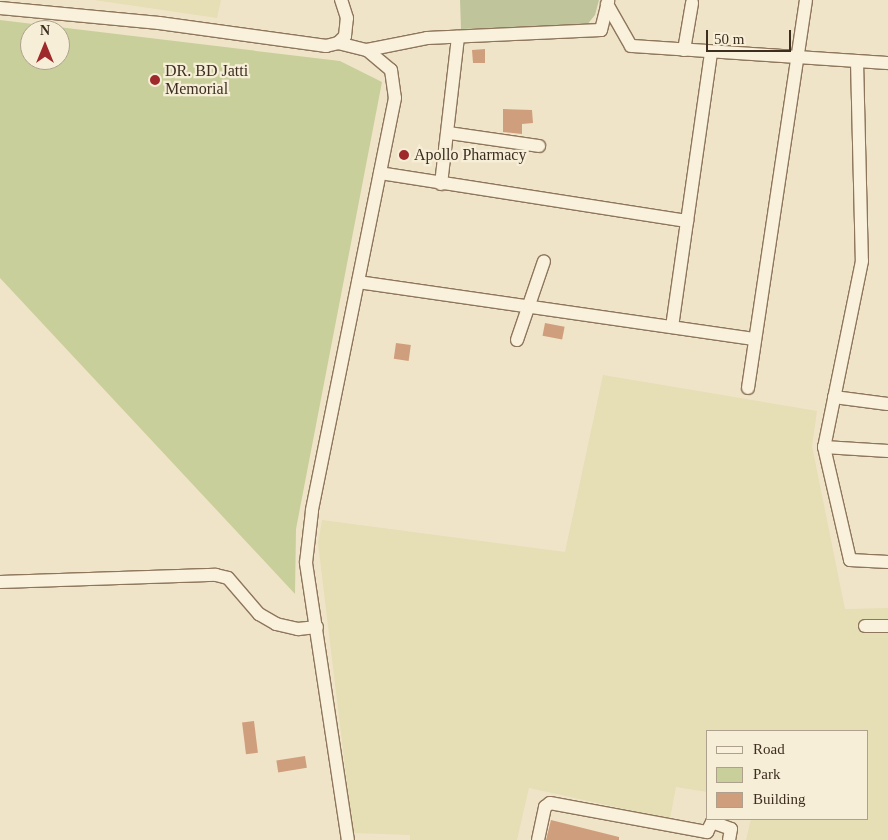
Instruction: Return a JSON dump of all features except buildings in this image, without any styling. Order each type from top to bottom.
[{"type":"street","points":[[338,43],[345,36],[347,24],[341,0]]},
{"type":"street","points":[[748,388],[795,57],[806,0]]},
{"type":"street","points":[[0,8],[160,23],[319,45],[338,43],[367,50],[426,38],[601,30],[608,2]]},
{"type":"street","points":[[608,2],[631,46],[888,63]]},
{"type":"street","points":[[684,50],[692,2]]},
{"type":"street","points":[[441,184],[449,133],[458,37]]},
{"type":"street","points":[[348,840],[306,563],[312,511],[396,98],[391,70],[367,50]]},
{"type":"street","points":[[672,327],[711,52]]},
{"type":"street","points":[[857,61],[862,261],[824,447],[850,560],[888,562]]},
{"type":"street","points":[[449,133],[539,146]]},
{"type":"street","points":[[380,173],[687,221]]},
{"type":"street","points":[[516,340],[544,261]]},
{"type":"street","points":[[358,282],[754,339]]},
{"type":"street","points":[[834,397],[888,404]]},
{"type":"street","points":[[824,447],[888,451]]},
{"type":"street","points":[[0,582],[222,576],[228,578],[259,614],[276,624],[298,629],[317,627]]},
{"type":"street","points":[[865,626],[888,626]]},
{"type":"street","points":[[538,840],[545,807],[550,803],[707,832],[712,822],[731,829],[729,840]]},
{"type":"shaded area","points":[[94,0],[221,0],[217,18]]},
{"type":"shaded area","points":[[603,375],[817,411],[812,446],[845,609],[888,608],[888,840],[746,840],[751,820],[868,820],[868,730],[706,730],[706,792],[676,787],[670,819],[529,788],[517,840],[410,840],[410,835],[353,833],[318,543],[322,520],[565,552]]},
{"type":"green space","points":[[460,0],[599,0],[595,15],[586,26],[461,29]]},
{"type":"green space","points":[[0,20],[20,22],[20,70],[70,70],[70,28],[340,61],[382,82],[296,529],[295,594],[0,278]]},
{"type":"place","name":"DR. BD Jatti Memorial","points":[[155,80]]},
{"type":"place","name":"Apollo Pharmacy","points":[[404,155]]}]
